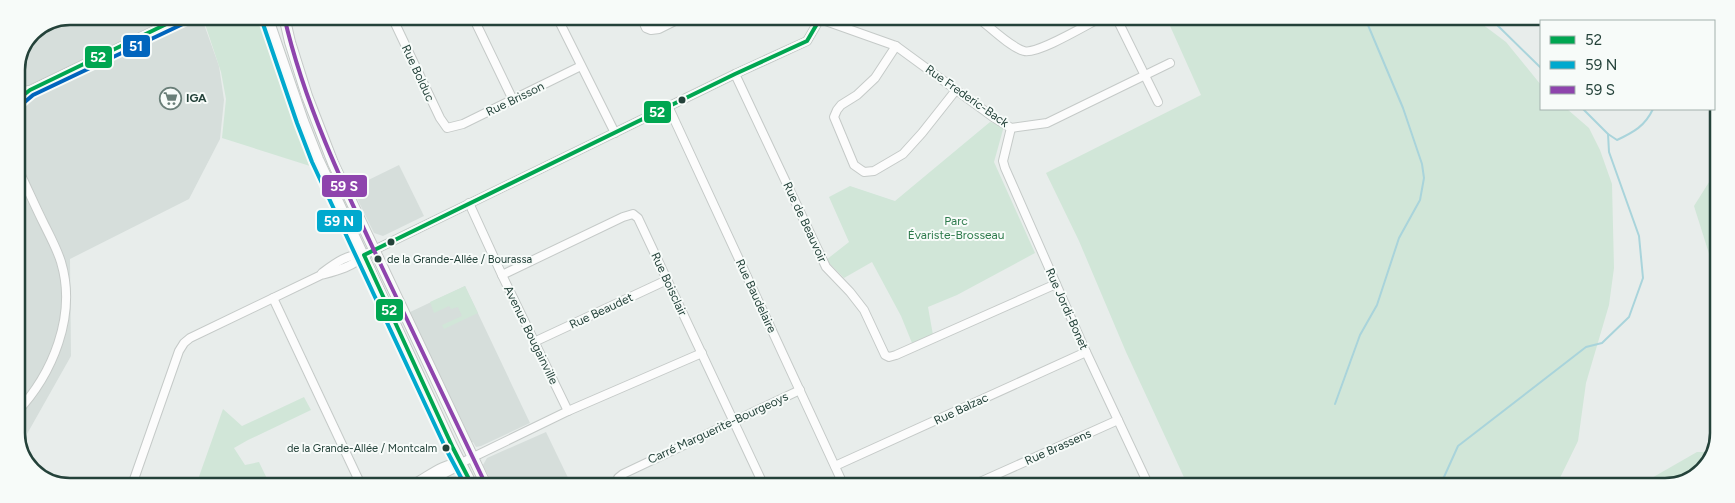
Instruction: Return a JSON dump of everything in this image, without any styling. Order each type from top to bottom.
[{"type":"street","points":[[25,94],[165,25]]},
{"type":"street","points":[[270,25],[315,150],[468,478]]},
{"type":"street","points":[[286,25],[307,96],[338,173],[482,478]]},
{"type":"street","name":"Rue Bolduc","points":[[396,25],[440,118],[447,128]]},
{"type":"street","points":[[477,25],[513,100]]},
{"type":"street","points":[[561,25],[615,133]]},
{"type":"street","points":[[645,25],[646,28],[651,30],[667,25]]},
{"type":"street","points":[[134,478],[182,345],[194,336],[321,275],[335,272],[364,255],[469,203],[807,40],[816,25]]},
{"type":"street","name":"Rue Frederic-Back","points":[[839,25],[896,46],[993,118],[1011,128],[1047,123],[1170,63]]},
{"type":"street","points":[[988,25],[1017,48],[1027,52],[1040,49],[1086,25]]},
{"type":"street","points":[[1120,25],[1158,102]]},
{"type":"street","points":[[896,46],[875,78],[857,95],[841,106],[834,117],[854,165],[864,172],[874,171],[903,154],[956,90]]},
{"type":"street","name":"Rue Brisson","points":[[447,128],[463,124],[581,66]]},
{"type":"street","name":"Rue de Beauvoir","points":[[734,74],[826,267],[864,310],[885,355],[889,357],[896,355],[1056,284]]},
{"type":"street","points":[[25,91],[30,90]]},
{"type":"street","name":"Rue Baudelaire","points":[[668,106],[840,478]]},
{"type":"street","name":"Rue Jordi-Bonet","points":[[1011,128],[1003,161],[1005,168],[1086,352],[1144,478]]},
{"type":"street","points":[[25,184],[58,255],[64,272],[65,292],[63,323],[54,354],[38,386],[25,402]]},
{"type":"street","name":"Avenue Bougainville","points":[[469,203],[568,411]]},
{"type":"street","name":"Rue Boisclair","points":[[502,275],[623,217],[634,214],[638,218],[760,478]]},
{"type":"street","name":"Rue Beaudet","points":[[534,342],[667,280]]},
{"type":"street","points":[[273,298],[358,478]]},
{"type":"street","name":"Rue Balzac","points":[[835,466],[1086,352]]},
{"type":"street","points":[[423,478],[451,463],[461,463],[568,411],[702,353]]},
{"type":"street","name":"Carré Marguerite-Bourgeoys","points":[[618,478],[800,390]]},
{"type":"street","name":"Rue Brassens","points":[[989,478],[1118,420]]},
{"type":"shaded area","points":[[204,25],[219,66],[224,100],[220,139],[189,199],[70,259],[71,356],[25,435],[25,70],[28,53],[38,38],[53,28],[61,26]]},
{"type":"shaded area","points":[[399,165],[424,216],[383,236],[374,233],[352,188]]},
{"type":"shaded area","points":[[465,286],[530,423],[476,447],[473,442],[471,443],[408,313]]},
{"type":"shaded area","points":[[546,432],[568,478],[490,478],[483,465],[487,458]]},
{"type":"green space","points":[[205,25],[260,25],[310,166],[222,138],[226,99],[221,72]]},
{"type":"green space","points":[[1170,25],[1483,25],[1506,42],[1540,84],[1540,110],[1568,110],[1589,128],[1600,150],[1612,184],[1614,268],[1609,305],[1586,383],[1578,441],[1560,478],[1184,478],[1126,352],[1079,241],[1046,173],[1201,95]]},
{"type":"green space","name":"Parc Évariste-Brosseau","points":[[990,122],[1004,126],[994,162],[1035,253],[957,295],[928,307],[933,335],[912,343],[901,316],[872,262],[844,278],[826,260],[849,242],[829,197],[850,186],[895,201]]},
{"type":"green space","points":[[1710,181],[1710,257],[1694,206]]},
{"type":"green space","points":[[465,286],[478,313],[444,329],[442,325],[462,316],[458,307],[451,309],[449,306],[434,313],[430,302]]},
{"type":"green space","points":[[304,397],[311,410],[234,448],[245,465],[259,462],[267,478],[198,478],[223,409],[242,426]]},
{"type":"green space","points":[[1697,452],[1706,452],[1699,463],[1679,476],[1652,478]]},
{"type":"waterway","points":[[1335,404],[1360,335],[1377,305],[1399,238],[1420,200],[1424,178],[1422,164],[1403,108],[1368,25]]},
{"type":"waterway","points":[[1497,25],[1540,67]]},
{"type":"waterway","points":[[1584,110],[1608,134],[1617,140],[1638,128],[1652,110]]},
{"type":"waterway","points":[[1443,478],[1458,446],[1586,347],[1602,343],[1629,317],[1643,278],[1639,236],[1609,152],[1608,134]]},
{"type":"transit line","name":"52","points":[[25,94],[164,25]]},
{"type":"transit line","name":"51","points":[[25,102],[33,95],[181,25]]},
{"type":"transit line","points":[[263,25],[312,162],[461,478]]},
{"type":"transit line","points":[[286,25],[302,80],[338,173],[483,478]]},
{"type":"transit line","name":"52","points":[[468,478],[364,255],[735,74],[807,41],[816,25]]},
{"type":"place","name":"IGA","points":[[170,98]]},
{"type":"place","name":"de la Grande-Allée / Bourassa","points":[[378,259]]},
{"type":"place","name":"de la Grande-Allée / Montcalm","points":[[446,448]]}]
